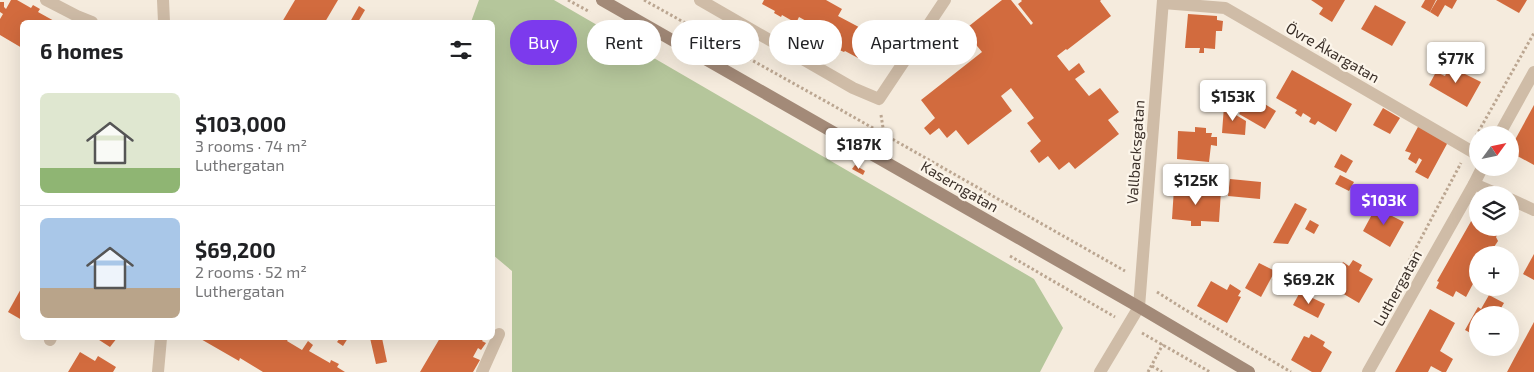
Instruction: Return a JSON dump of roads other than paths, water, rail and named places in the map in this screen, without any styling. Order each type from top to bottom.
[{"type":"main road","name":"Kaserngatan","points":[[602,0],[1139,307],[1249,372]]},
{"type":"street","points":[[46,0],[87,20]]},
{"type":"street","points":[[163,0],[164,20]]},
{"type":"street","points":[[700,0],[853,88],[879,99],[945,0]]},
{"type":"street","name":"Vallbacksgatan","points":[[1139,307],[1163,2]]},
{"type":"street","name":"Övre Åkargatan","points":[[1163,2],[1225,8],[1469,150]]},
{"type":"street","points":[[1504,126],[1534,72]]},
{"type":"street","name":"Luthergatan","points":[[1368,372],[1478,176]]},
{"type":"street","points":[[1474,184],[1479,186]]},
{"type":"street","points":[[1519,203],[1534,210]]},
{"type":"street","points":[[1100,372],[1139,307]]},
{"type":"street","points":[[482,372],[499,334]]},
{"type":"street","points":[[158,372],[160,340]]}]
